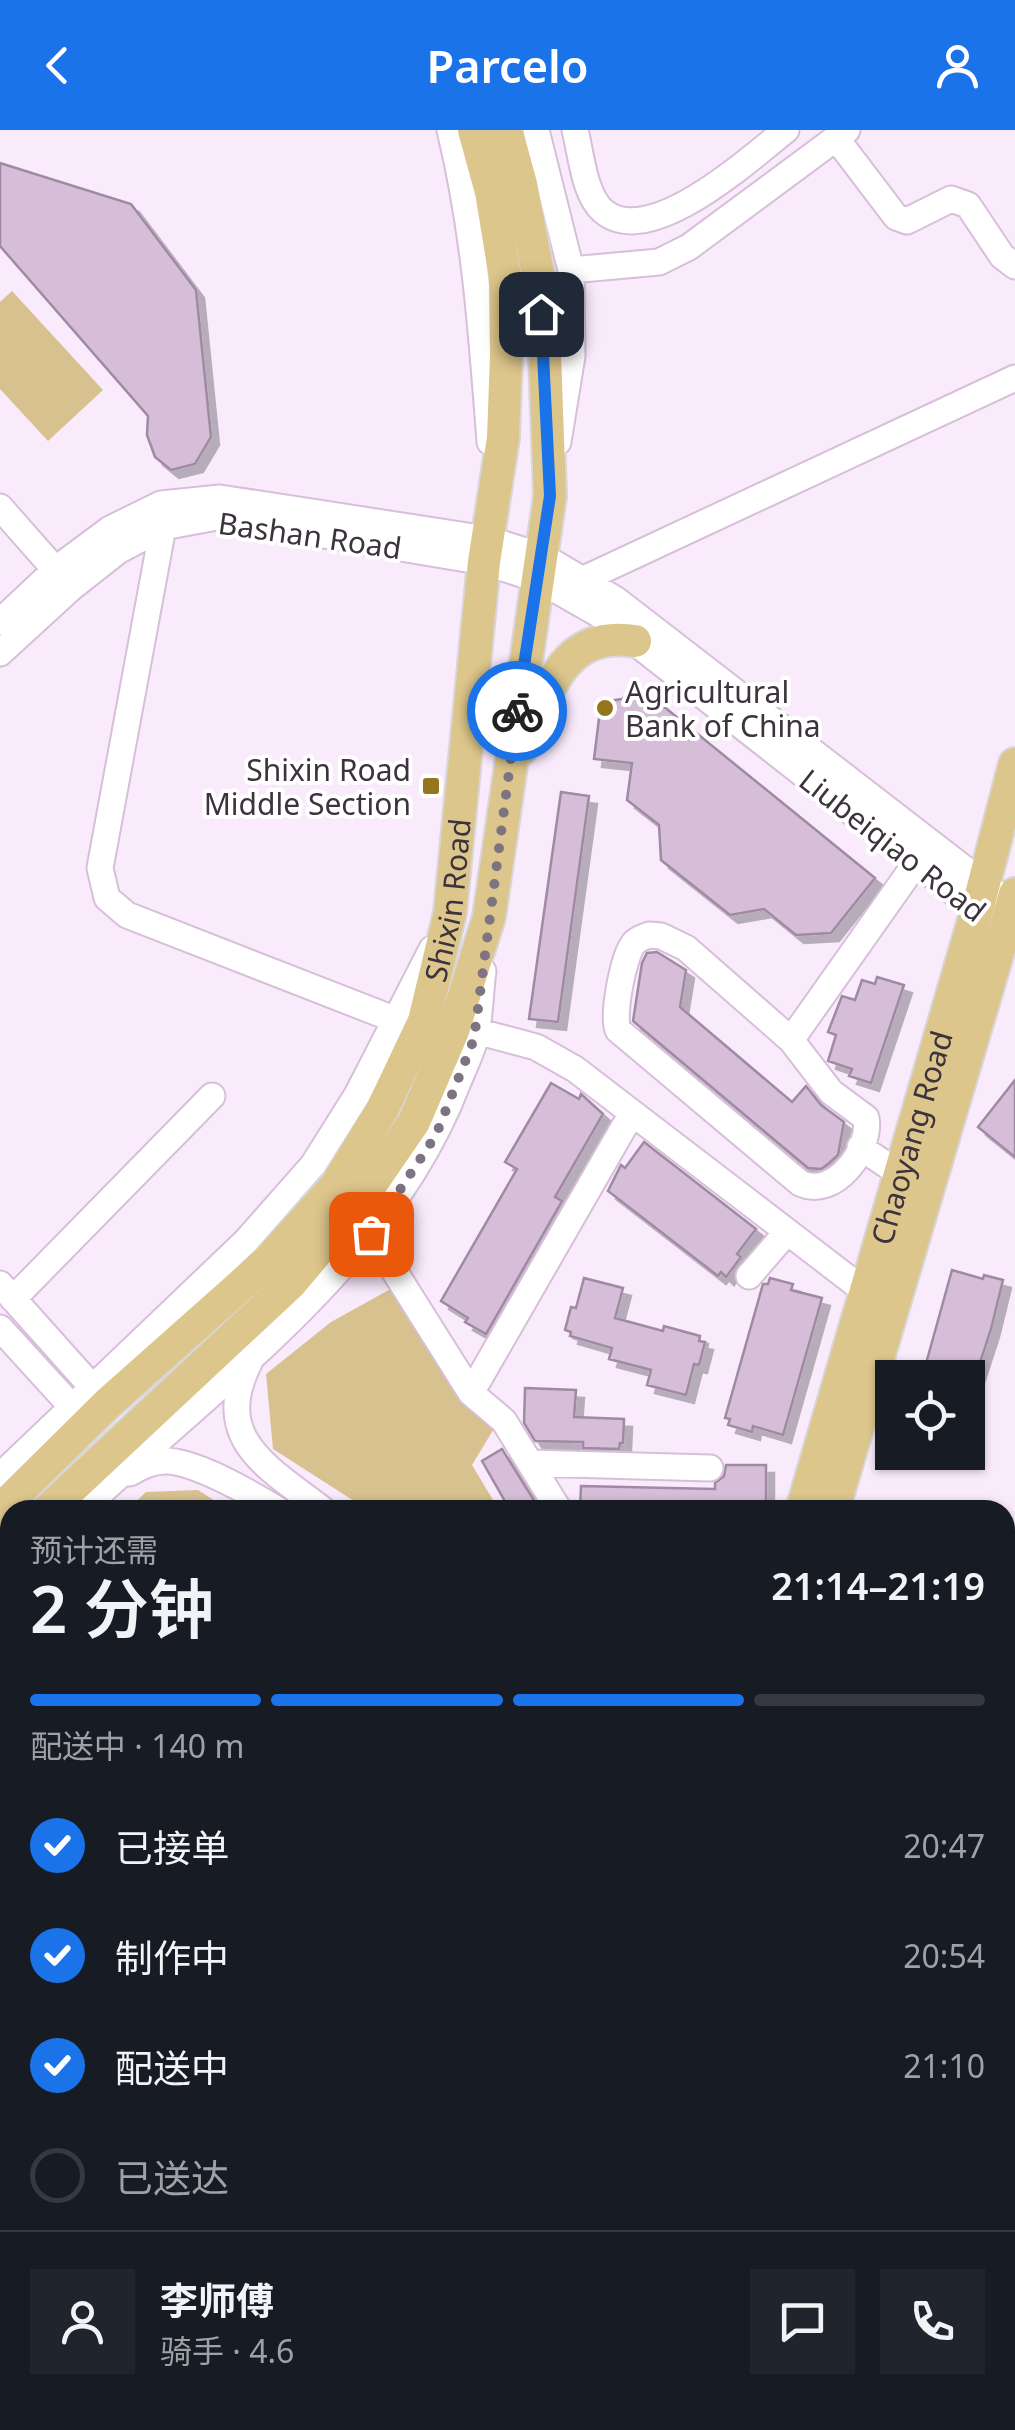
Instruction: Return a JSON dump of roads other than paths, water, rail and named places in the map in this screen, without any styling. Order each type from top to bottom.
[{"type":"main road","name":"Shixin Road","points":[[10,1500],[107,1404],[267,1262],[335,1186],[382,1110],[424,1021],[450,913],[506,372],[504,277],[491,192],[474,130]]},
{"type":"main road","name":"Shixin Road","points":[[59,1500],[291,1283],[359,1202],[414,1122],[452,1031],[489,916],[550,496],[538,274],[506,130]]},
{"type":"main road","points":[[508,776],[540,712],[550,682],[564,664],[596,641],[635,641]]},
{"type":"main road","name":"Chaoyang Road","points":[[805,1500],[1015,764]]},
{"type":"main road","name":"Chaoyang Road","points":[[836,1500],[1012,916]]},
{"type":"street","points":[[450,130],[466,197],[477,278],[494,493]]},
{"type":"street","points":[[536,130],[570,270],[572,356],[550,496]]},
{"type":"street","points":[[575,130],[594,200],[604,212],[634,220],[676,210],[700,198],[786,130]]},
{"type":"street","points":[[570,270],[659,262],[689,247],[841,134],[896,217],[907,220],[951,199],[968,205],[1002,256],[1015,266]]},
{"type":"street","points":[[764,148],[784,176]]},
{"type":"street","points":[[584,578],[1015,378]]},
{"type":"street","name":"Bashan Road","points":[[0,653],[110,530],[161,504],[220,498],[485,550]]},
{"type":"street","points":[[0,507],[63,579]]},
{"type":"street","name":"Bashan Road","points":[[0,622],[63,579],[164,527],[216,517],[485,550]]},
{"type":"street","points":[[164,527],[100,868],[106,898],[127,914],[396,1020]]},
{"type":"street","name":"Liubeiqiao Road","points":[[485,550],[584,578],[648,624],[980,897]]},
{"type":"street","name":"Liubeiqiao Road","points":[[539,567],[568,595],[635,641],[916,863],[1012,916]]},
{"type":"street","points":[[792,1040],[916,863]]},
{"type":"street","points":[[0,1476],[246,1242],[313,1164],[357,1096],[450,913]]},
{"type":"street","points":[[93,1500],[254,1353],[371,1234],[436,1135],[476,1030],[489,916]]},
{"type":"street","points":[[649,935],[675,941],[792,1040],[832,1092],[866,1118],[868,1128],[860,1147],[848,1169],[833,1183],[807,1186],[622,1034],[615,1019],[630,950],[649,935]]},
{"type":"street","points":[[476,1030],[546,1052],[575,1069],[866,1292]]},
{"type":"street","points":[[92,1387],[6,1291],[212,1096]]},
{"type":"street","points":[[471,1393],[632,1114]]},
{"type":"street","points":[[860,1147],[900,1174]]},
{"type":"street","points":[[749,1276],[786,1232]]},
{"type":"street","points":[[371,1234],[471,1393],[504,1421],[553,1500]]},
{"type":"street","points":[[0,1328],[72,1407]]},
{"type":"street","points":[[254,1353],[236,1396],[238,1428],[256,1457],[310,1500]]},
{"type":"street","points":[[108,1486],[141,1466],[170,1460],[262,1500]]},
{"type":"street","points":[[246,1490],[234,1470],[240,1462],[250,1462],[308,1500]]},
{"type":"street","points":[[530,1463],[710,1468]]},
{"type":"place","name":"Agricultural Bank of China","points":[[605,708]]},
{"type":"place","name":"Shixin Road Middle Section","points":[[431,786]]}]
